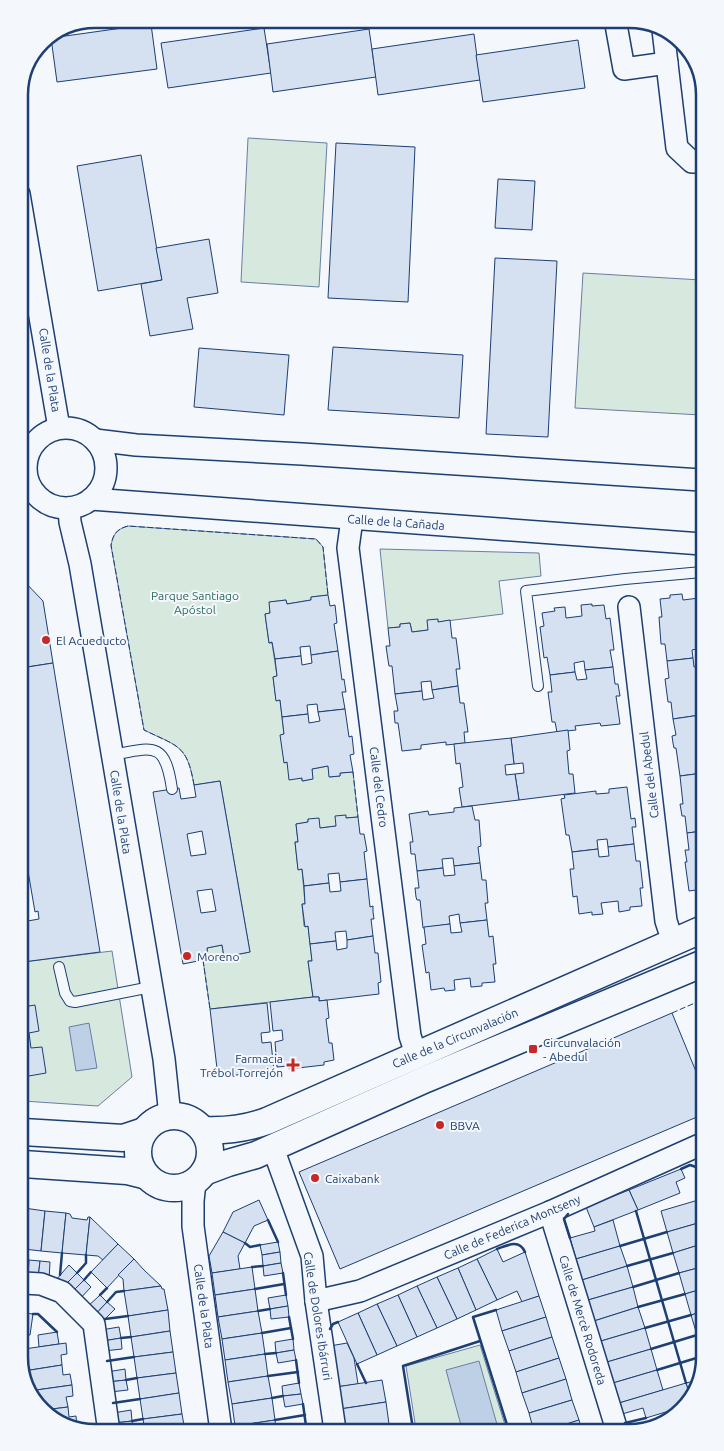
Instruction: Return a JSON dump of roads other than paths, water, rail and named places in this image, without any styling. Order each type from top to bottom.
[{"type":"street","points":[[617,28],[624,69],[667,63]]},
{"type":"street","points":[[664,37],[677,148],[692,162],[696,162]]},
{"type":"street","name":"Calle de la Plata","points":[[28,296],[40,433]]},
{"type":"street","points":[[28,453],[40,433],[72,428],[85,432],[95,440],[102,450],[106,471],[103,482],[91,499],[84,504],[69,508],[51,505],[28,495],[28,481]]},
{"type":"street","points":[[95,440],[136,445],[696,480]]},
{"type":"street","name":"Calle de la Cañada","points":[[91,499],[696,544]]},
{"type":"street","name":"Calle de la Plata","points":[[69,508],[164,1059],[170,1116]]},
{"type":"street","name":"Calle del Cedro","points":[[352,519],[348,548],[410,1036],[416,1054]]},
{"type":"street","name":"Calle del Abedul","points":[[629,607],[666,921],[673,942]]},
{"type":"street","name":"Calle de la Circunvalación","points":[[203,1130],[231,1130],[267,1121],[696,932]]},
{"type":"street","points":[[144,1131],[138,1146],[139,1162],[147,1176],[158,1185],[170,1188],[184,1187],[228,1163],[273,1148],[426,1079],[696,966]]},
{"type":"street","points":[[28,1132],[122,1138],[144,1131],[156,1121],[170,1116],[182,1117],[194,1121],[203,1130],[209,1143],[210,1158],[200,1177]]},
{"type":"street","name":"Calle de Federica Montseny","points":[[316,1300],[360,1291],[550,1212],[696,1147]]},
{"type":"street","name":"Calle de Dolores Ibárruri","points":[[273,1148],[312,1256],[316,1300],[334,1423]]},
{"type":"street","points":[[28,1164],[127,1171],[147,1176]]},
{"type":"street","name":"Calle de la Plata","points":[[200,1177],[193,1201],[192,1226],[220,1423]]},
{"type":"street","name":"Calle de Mercè Rodoreda","points":[[550,1212],[615,1424]]},
{"type":"street","points":[[28,1283],[41,1284],[62,1292],[94,1324],[108,1423]]},
{"type":"lane","points":[[538,686],[526,592],[625,579],[696,573]]},
{"type":"lane","points":[[112,755],[144,749],[155,750],[162,757],[169,770],[172,789]]},
{"type":"lane","points":[[60,967],[65,993],[70,1001],[75,1002],[151,987]]},
{"type":"water","points":[[89,1023],[97,1068],[76,1071],[69,1027]]},
{"type":"water","points":[[479,1361],[497,1424],[461,1424],[446,1370]]},
{"type":"place","name":"El Acueducto","points":[[46,640]]},
{"type":"place","name":"Moreno","points":[[187,956]]},
{"type":"place","name":"Circunvalación - Abedul","points":[[533,1049]]},
{"type":"place","name":"Farmacia Trébol Torrejón","points":[[293,1065]]},
{"type":"place","name":"BBVA","points":[[440,1125]]},
{"type":"place","name":"Caixabank","points":[[315,1178]]},
{"type":"park label","name":"Parque Santiago Apóstol","points":[[195,602]]}]
